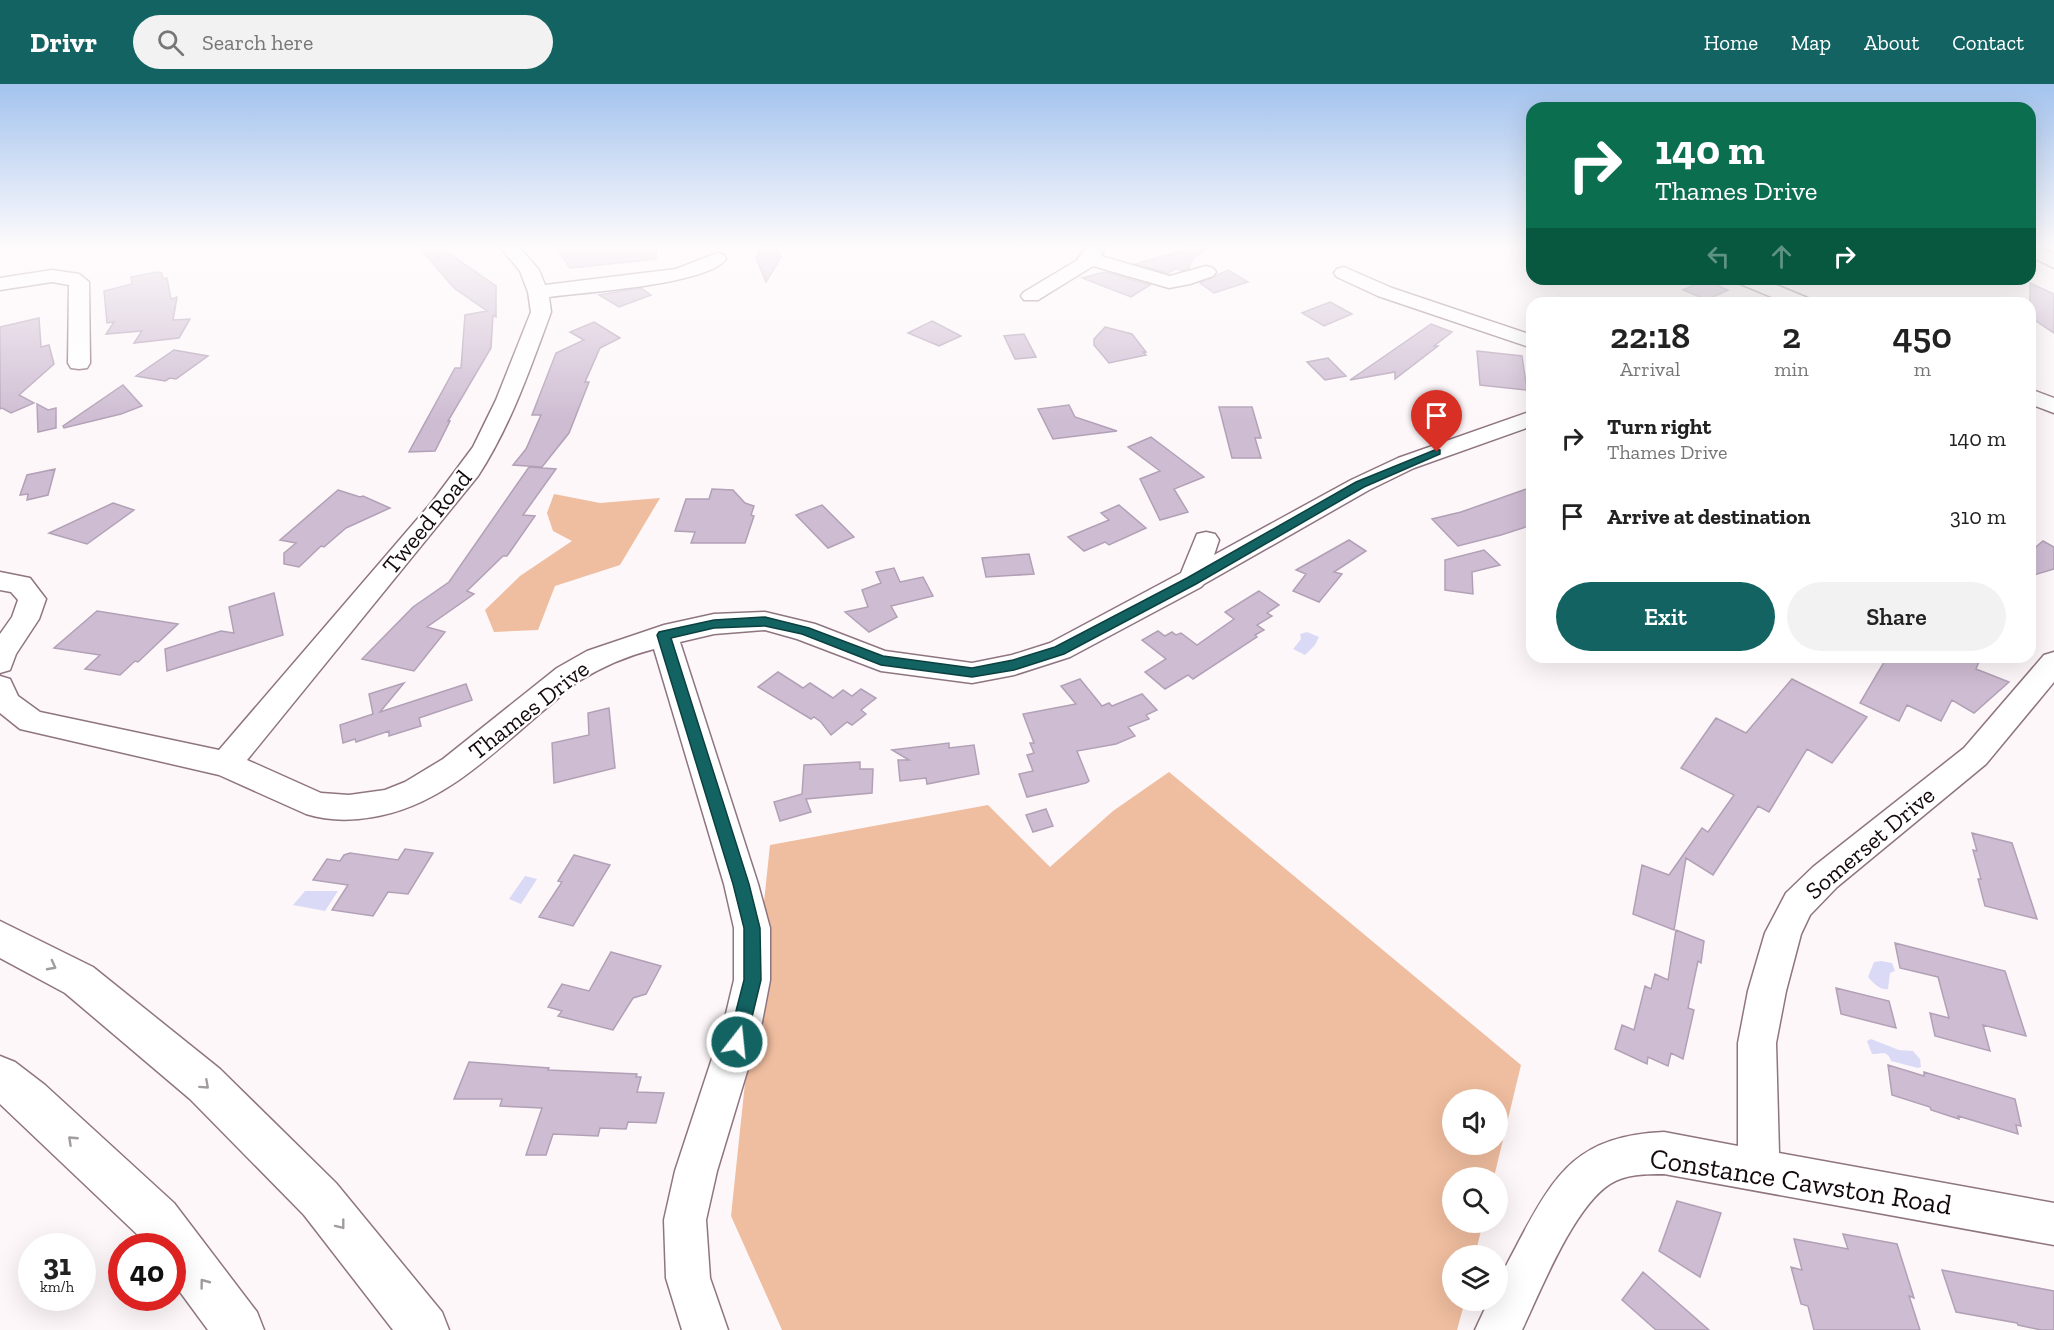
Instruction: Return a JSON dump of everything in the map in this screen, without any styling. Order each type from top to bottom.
[{"type":"highway","points":[[0,938],[79,980],[205,1084],[320,1199],[424,1330]]},
{"type":"highway","points":[[0,1077],[30,1100],[157,1220],[239,1330]]},
{"type":"street","points":[[79,305],[79,363]]},
{"type":"street","name":"Tweed Road","points":[[226,764],[472,466],[485,447],[507,400],[541,312],[540,305]]},
{"type":"street","points":[[1424,305],[1526,340]]},
{"type":"street","points":[[2036,398],[2054,406]]},
{"type":"street","name":"Thames Drive","points":[[0,687],[6,702],[31,721],[226,764],[317,805],[349,808],[387,802],[416,791],[454,768],[567,675],[597,658],[664,635],[714,624],[765,621],[805,631],[881,661],[972,673],[1014,665],[1060,650],[1192,581],[1360,485],[1406,463],[1526,420]]},
{"type":"street","points":[[1192,581],[1206,540]]},
{"type":"street","points":[[0,581],[20,584],[32,599],[25,619],[2,653],[0,663]]},
{"type":"street","points":[[664,635],[741,884],[752,928],[752,980],[743,1022],[696,1171],[685,1220],[688,1278],[705,1330]]},
{"type":"street","name":"Somerset Drive","points":[[1759,1170],[1757,1043],[1767,991],[1783,933],[1798,904],[1825,877],[1975,756],[2054,662]]},
{"type":"street","name":"Constance Cawston Road","points":[[1498,1330],[1566,1198],[1592,1171],[1629,1154],[1664,1153],[2054,1224]]},
{"type":"shaded area","points":[[554,494],[600,503],[660,498],[620,565],[555,586],[538,630],[494,632],[485,610],[520,576],[572,541],[553,531],[547,513]]},
{"type":"shaded area","points":[[1169,772],[1521,1065],[1508,1119],[1508,1089],[1442,1089],[1442,1155],[1499,1155],[1496,1167],[1442,1167],[1442,1233],[1480,1233],[1478,1245],[1442,1245],[1442,1311],[1462,1311],[1457,1330],[782,1330],[731,1216],[770,845],[988,805],[1050,867],[1113,811]]},
{"type":"water","points":[[1307,632],[1319,637],[1305,655],[1293,649],[1301,639],[1300,634]]},
{"type":"water","points":[[525,876],[537,879],[521,904],[509,899]]},
{"type":"water","points":[[305,891],[338,891],[325,911],[293,905]]},
{"type":"water","points":[[1874,962],[1892,963],[1895,971],[1890,973],[1888,989],[1880,988],[1868,977]]},
{"type":"water","points":[[1871,1039],[1899,1050],[1913,1051],[1920,1059],[1921,1067],[1891,1061],[1885,1054],[1872,1054],[1867,1041]]},
{"type":"building","points":[[105,305],[176,305],[173,320],[190,319],[179,338],[134,343],[142,331],[106,334],[114,322],[107,323]]},
{"type":"building","points":[[479,305],[496,305],[496,317],[493,315],[491,348],[448,421],[450,421],[435,451],[409,452],[455,368],[461,368],[465,315],[487,311]]},
{"type":"building","points":[[1322,305],[1336,305],[1352,314],[1324,326],[1302,313]]},
{"type":"building","points":[[2036,305],[2054,305],[2054,333],[2036,321]]},
{"type":"building","points":[[39,318],[41,347],[49,345],[54,364],[19,395],[34,403],[11,413],[0,409],[0,327]]},
{"type":"building","points":[[932,321],[961,336],[939,346],[908,333]]},
{"type":"building","points":[[594,322],[620,338],[600,348],[585,382],[589,382],[569,433],[542,467],[513,465],[526,449],[541,415],[532,415],[556,353],[584,340],[570,332]]},
{"type":"building","points":[[1431,324],[1452,332],[1434,346],[1438,346],[1395,379],[1395,372],[1350,380]]},
{"type":"building","points":[[1105,327],[1132,334],[1146,355],[1109,363],[1094,345],[1094,339]]},
{"type":"building","points":[[1024,334],[1036,357],[1015,359],[1004,336]]},
{"type":"building","points":[[174,350],[208,356],[176,379],[170,378],[165,381],[136,376]]},
{"type":"building","points":[[1477,351],[1522,356],[1526,390],[1480,385]]},
{"type":"building","points":[[1328,358],[1346,376],[1325,380],[1307,362]]},
{"type":"building","points":[[123,385],[142,406],[121,414],[64,428],[63,426]]},
{"type":"building","points":[[37,404],[48,410],[56,408],[56,428],[38,432]]},
{"type":"building","points":[[1069,405],[1075,417],[1117,431],[1053,439],[1038,409]]},
{"type":"building","points":[[1219,407],[1252,407],[1261,438],[1255,438],[1261,458],[1232,458]]},
{"type":"building","points":[[1151,437],[1204,477],[1174,489],[1188,512],[1160,520],[1140,479],[1160,471],[1128,447]]},
{"type":"building","points":[[529,467],[556,469],[523,515],[535,516],[507,556],[503,556],[467,591],[474,594],[427,627],[445,632],[414,671],[362,659],[413,607],[449,582]]},
{"type":"building","points":[[55,469],[48,495],[27,500],[28,494],[20,495],[27,475]]},
{"type":"building","points":[[712,489],[733,490],[745,503],[754,506],[751,515],[754,516],[745,543],[691,543],[695,532],[675,531],[686,499],[709,499]]},
{"type":"building","points":[[1526,489],[1526,527],[1458,546],[1432,519],[1461,512]]},
{"type":"building","points":[[338,490],[363,496],[390,508],[346,528],[324,547],[321,546],[299,567],[284,564],[284,553],[296,543],[280,540]]},
{"type":"building","points":[[113,503],[134,510],[87,544],[49,533]]},
{"type":"building","points":[[822,505],[854,537],[828,548],[796,515]]},
{"type":"building","points":[[1119,505],[1146,528],[1109,545],[1105,542],[1084,551],[1068,537],[1109,520],[1101,513]]},
{"type":"building","points":[[1349,540],[1366,551],[1334,572],[1342,574],[1319,602],[1293,591],[1306,574],[1296,570]]},
{"type":"building","points":[[2043,541],[2054,547],[2054,569],[2036,574],[2036,547]]},
{"type":"building","points":[[1484,550],[1500,565],[1472,572],[1473,594],[1445,590],[1445,560]]},
{"type":"building","points":[[1029,554],[1034,574],[986,577],[982,558]]},
{"type":"building","points":[[894,568],[900,582],[923,577],[933,596],[891,606],[897,617],[869,632],[845,612],[868,607],[862,590],[881,583],[876,572]]},
{"type":"building","points":[[1259,591],[1279,605],[1267,613],[1272,616],[1257,625],[1264,630],[1255,635],[1257,637],[1193,679],[1188,675],[1165,689],[1145,672],[1166,659],[1142,640],[1158,631],[1165,636],[1172,632],[1176,635],[1181,633],[1197,645],[1234,619],[1225,612]]},
{"type":"building","points":[[274,593],[283,635],[167,671],[165,649],[221,631],[234,633],[229,607]]},
{"type":"building","points":[[97,611],[178,624],[138,662],[135,661],[120,675],[85,669],[100,655],[54,648]]},
{"type":"building","points":[[1883,663],[1978,663],[1976,669],[2009,682],[1974,713],[1952,700],[1941,721],[1907,705],[1899,721],[1860,703]]},
{"type":"building","points":[[778,672],[803,688],[810,683],[833,698],[843,690],[852,696],[861,689],[876,698],[861,710],[866,714],[852,725],[847,722],[831,735],[814,717],[811,719],[758,687]]},
{"type":"building","points":[[1080,679],[1102,706],[1109,703],[1112,706],[1142,694],[1157,710],[1146,715],[1149,719],[1128,727],[1135,736],[1116,744],[1077,751],[1089,781],[1027,797],[1019,774],[1033,771],[1027,755],[1034,753],[1030,743],[1034,743],[1023,714],[1076,704],[1061,686]]},
{"type":"building","points":[[1792,679],[1867,717],[1832,763],[1807,749],[1769,812],[1758,806],[1713,875],[1686,858],[1674,930],[1633,914],[1642,865],[1669,875],[1702,828],[1708,832],[1734,795],[1681,768],[1716,718],[1746,733]]},
{"type":"building","points":[[404,683],[380,712],[466,684],[472,700],[419,718],[421,726],[389,736],[389,731],[356,742],[355,739],[343,743],[340,725],[373,714],[369,694]]},
{"type":"building","points":[[609,708],[615,768],[554,783],[552,743],[589,735],[588,713]]},
{"type":"building","points":[[949,743],[949,748],[974,745],[979,774],[927,784],[926,778],[900,781],[898,760],[909,760],[892,750]]},
{"type":"building","points":[[860,762],[860,769],[873,769],[872,793],[806,799],[811,812],[780,821],[774,802],[802,794],[804,765]]},
{"type":"building","points":[[1046,809],[1053,826],[1033,832],[1026,815]]},
{"type":"building","points":[[1972,833],[2012,843],[2037,919],[1985,906],[1978,879],[1981,879],[1973,850],[1977,851]]},
{"type":"building","points":[[405,849],[433,853],[408,894],[388,892],[373,916],[332,910],[348,885],[313,880],[327,859],[340,861],[344,855],[350,853],[398,860]]},
{"type":"building","points":[[574,855],[610,865],[573,926],[539,917],[562,882],[558,881]]},
{"type":"building","points":[[1676,930],[1704,941],[1701,963],[1698,961],[1688,1008],[1694,1010],[1683,1059],[1671,1053],[1668,1066],[1648,1057],[1647,1064],[1615,1049],[1622,1025],[1634,1030],[1645,986],[1651,989],[1655,974],[1668,980]]},
{"type":"building","points":[[1895,943],[2005,971],[2026,1036],[1983,1025],[1990,1051],[1935,1036],[1930,1013],[1949,1018],[1938,977],[1900,968]]},
{"type":"building","points":[[611,952],[661,966],[646,994],[633,998],[613,1030],[558,1016],[562,1011],[548,1007],[562,984],[589,991]]},
{"type":"building","points":[[1836,988],[1889,1001],[1896,1028],[1841,1014]]},
{"type":"building","points":[[469,1062],[549,1068],[548,1070],[637,1074],[636,1077],[641,1077],[637,1092],[664,1093],[656,1123],[628,1122],[626,1129],[600,1128],[598,1136],[553,1134],[546,1155],[526,1155],[542,1108],[500,1106],[502,1099],[454,1099]]},
{"type":"building","points":[[1888,1065],[1924,1076],[1924,1072],[2015,1099],[2021,1126],[2016,1125],[2018,1134],[1958,1116],[1959,1119],[1892,1095]]},
{"type":"building","points":[[1677,1201],[1721,1213],[1700,1277],[1659,1251]]},
{"type":"building","points":[[1843,1234],[1897,1244],[1914,1298],[1909,1296],[1920,1330],[1814,1330],[1808,1306],[1801,1304],[1791,1267],[1802,1270],[1794,1239],[1848,1249]]},
{"type":"building","points":[[1942,1270],[2054,1291],[2054,1330],[2041,1330],[2017,1323],[1956,1312]]},
{"type":"building","points":[[1643,1272],[1709,1330],[1656,1330],[1622,1300]]},
{"type":"route","points":[[737,1042],[752,980],[752,928],[741,884],[664,635],[714,624],[765,621],[805,631],[881,661],[972,673],[1014,665],[1060,650],[1192,581],[1360,485],[1406,463],[1437,452]]}]
